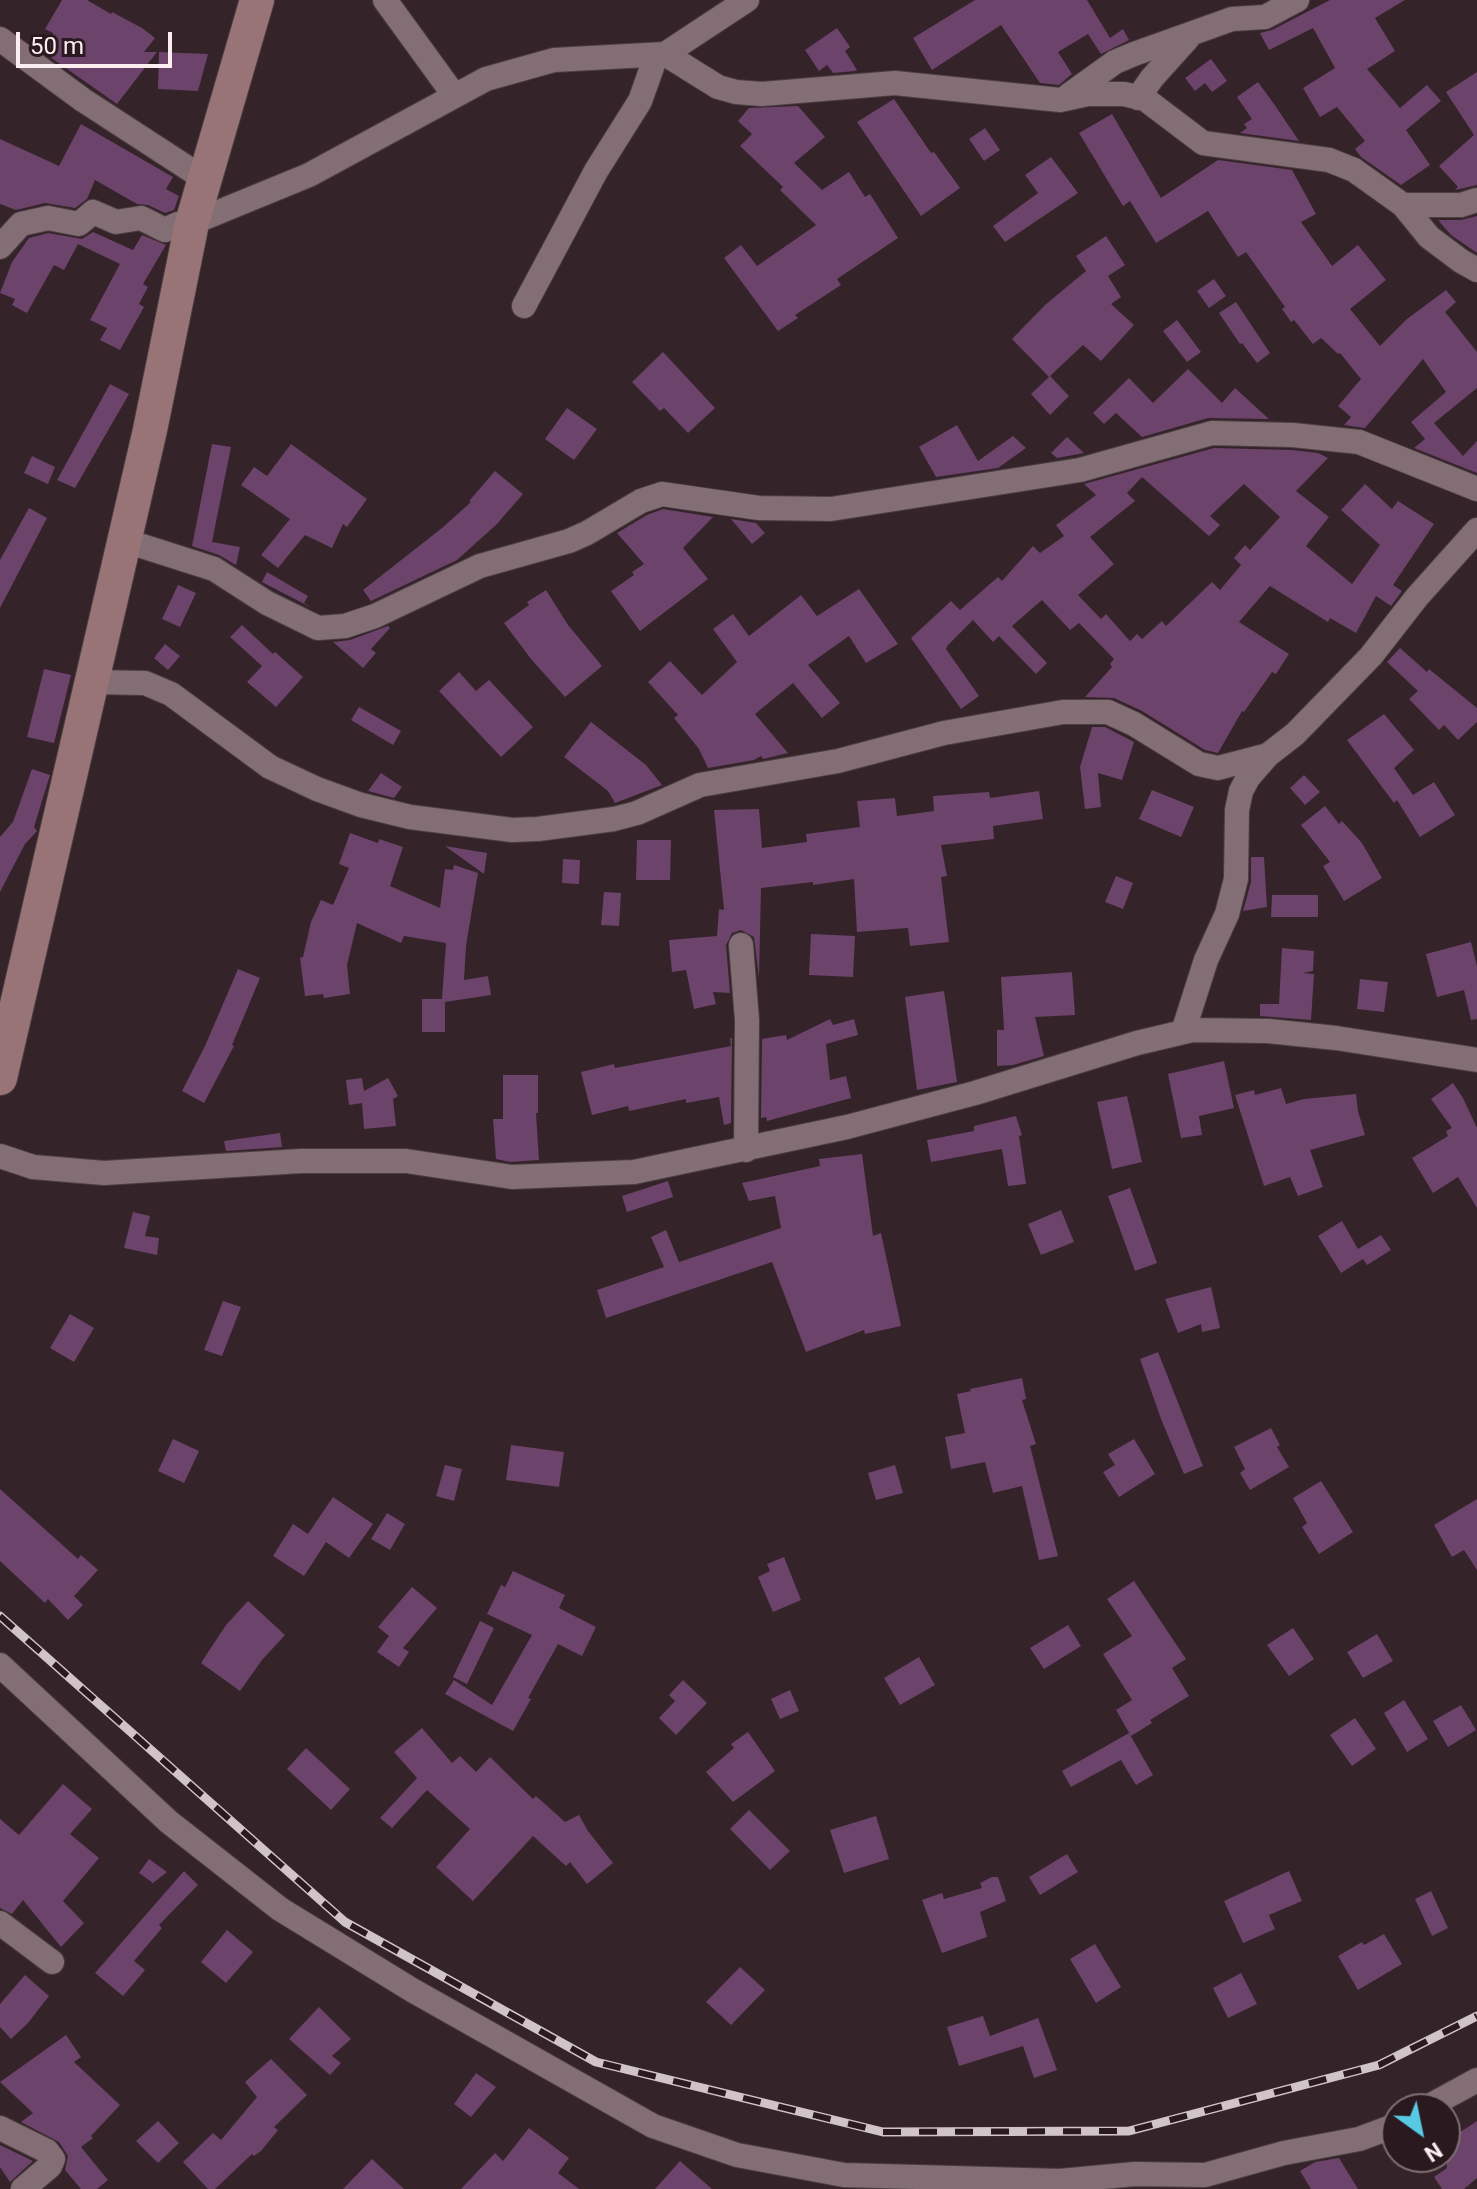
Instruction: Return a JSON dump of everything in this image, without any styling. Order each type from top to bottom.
[{"type":"street","points":[[0,1078],[150,430],[192,223],[257,0]]},
{"type":"street","points":[[385,0],[454,95]]},
{"type":"street","points":[[0,247],[21,224],[48,218],[79,224],[93,212],[123,222],[141,218],[165,230],[178,224],[192,223],[309,175],[486,79],[554,60],[660,55],[747,0]]},
{"type":"street","points":[[1064,99],[1115,62],[1232,19],[1265,17],[1297,0]]},
{"type":"street","points":[[1138,98],[1193,34]]},
{"type":"street","points":[[0,39],[83,100],[203,178]]},
{"type":"street","points":[[660,55],[718,87],[736,92],[762,94],[895,83],[1041,99],[1064,99],[1088,94],[1124,94],[1145,99],[1203,143],[1329,160],[1354,170],[1403,205],[1429,237],[1477,270]]},
{"type":"street","points":[[524,306],[596,171],[640,101],[660,55]]},
{"type":"street","points":[[1403,205],[1461,205],[1477,200]]},
{"type":"street","points":[[123,540],[214,569],[267,603],[318,628],[356,623],[480,566],[569,541],[641,501],[662,494],[715,499],[759,508],[831,509],[1080,470],[1212,433],[1293,435],[1359,442],[1477,489]]},
{"type":"street","points":[[1183,1032],[1206,960],[1227,914],[1236,879],[1237,810],[1248,778],[1371,656],[1417,597],[1477,530]]},
{"type":"street","points":[[91,682],[145,683],[171,694],[270,767],[361,805],[410,817],[512,830],[614,819],[637,813],[700,785],[838,761],[944,733],[1063,712],[1108,712],[1134,724],[1199,764],[1218,768],[1268,755]]},
{"type":"street","points":[[741,945],[747,1020],[746,1150]]},
{"type":"street","points":[[0,1156],[33,1167],[104,1173],[301,1161],[406,1161],[512,1177],[634,1172],[746,1150],[975,1093],[1183,1032],[1268,1031],[1336,1038],[1477,1060]]},
{"type":"street","points":[[0,1665],[169,1822],[280,1909],[412,1990],[653,2126],[737,2155],[844,2175],[1060,2181],[1135,2174],[1205,2175],[1284,2153],[1359,2139],[1381,2131]]},
{"type":"street","points":[[0,1923],[52,1962]]},
{"type":"street","points":[[1453,2093],[1477,2080]]},
{"type":"street","points":[[0,2128],[47,2151],[53,2159],[50,2166],[23,2189]]},
{"type":"street","points":[[844,2175],[869,2189]]},
{"type":"building","points":[[62,0],[87,0],[155,38],[144,52],[157,52],[117,104],[43,52],[53,33],[45,29]]},
{"type":"building","points":[[975,0],[1087,0],[1110,38],[1123,29],[1129,40],[1101,54],[1088,34],[1058,52],[1072,74],[1059,85],[1040,83],[1001,25],[932,70],[913,38]]},
{"type":"building","points":[[1330,0],[1405,0],[1375,18],[1395,51],[1367,69],[1400,108],[1427,85],[1441,101],[1406,130],[1430,165],[1401,185],[1361,157],[1355,149],[1365,141],[1337,107],[1320,117],[1303,88],[1335,68],[1313,28],[1269,50],[1260,33],[1272,30]]},
{"type":"building","points":[[837,28],[850,47],[845,51],[857,70],[833,73],[827,65],[819,71],[805,50]]},
{"type":"building","points":[[159,52],[208,54],[198,91],[158,89]]},
{"type":"building","points":[[1211,59],[1227,81],[1212,92],[1205,83],[1195,91],[1185,78]]},
{"type":"building","points":[[1477,72],[1477,185],[1455,190],[1458,187],[1439,166],[1474,135],[1446,92]]},
{"type":"building","points":[[1258,82],[1299,141],[1240,133],[1247,128],[1244,124],[1252,119],[1237,97]]},
{"type":"building","points":[[894,99],[931,153],[934,152],[960,188],[921,216],[857,122]]},
{"type":"building","points":[[798,106],[825,137],[794,163],[822,190],[849,172],[865,197],[870,194],[898,238],[837,279],[841,285],[795,315],[798,318],[778,331],[724,258],[741,245],[757,266],[816,225],[780,190],[783,187],[740,146],[752,134],[738,121],[749,108]]},
{"type":"building","points":[[1112,114],[1161,198],[1218,160],[1292,170],[1316,214],[1301,222],[1332,266],[1358,245],[1386,280],[1350,309],[1380,346],[1407,319],[1446,290],[1456,302],[1445,312],[1477,352],[1477,388],[1434,423],[1463,456],[1477,441],[1477,473],[1414,448],[1425,439],[1411,422],[1446,392],[1423,359],[1365,428],[1344,425],[1351,417],[1338,406],[1361,379],[1340,353],[1321,338],[1313,344],[1294,320],[1291,322],[1282,309],[1285,307],[1246,252],[1238,257],[1208,211],[1156,243],[1130,201],[1123,206],[1079,133]]},
{"type":"building","points":[[81,124],[173,177],[166,189],[179,196],[174,210],[165,213],[148,205],[137,204],[95,180],[87,199],[75,208],[45,203],[16,210],[0,204],[0,139],[59,166]]},
{"type":"building","points":[[985,128],[1000,150],[984,161],[969,139]]},
{"type":"building","points":[[1051,157],[1078,193],[1005,242],[993,226],[1038,193],[1025,175]]},
{"type":"building","points":[[1477,216],[1477,253],[1451,235],[1438,220],[1461,220]]},
{"type":"building","points":[[93,232],[133,250],[142,235],[166,245],[143,284],[148,287],[139,304],[144,307],[120,350],[100,340],[107,328],[90,320],[120,264],[78,244],[64,270],[54,265],[27,313],[12,305],[15,299],[0,293],[12,262],[29,238],[48,233],[82,239]]},
{"type":"building","points":[[1106,236],[1125,265],[1108,276],[1121,297],[1111,304],[1134,325],[1101,361],[1083,345],[1050,376],[1069,396],[1050,415],[1031,394],[1049,377],[1012,339],[1045,305],[1086,271],[1076,256]]},
{"type":"building","points":[[1214,279],[1226,296],[1209,308],[1197,291]]},
{"type":"building","points":[[1236,302],[1270,353],[1257,363],[1219,313]]},
{"type":"building","points":[[1177,320],[1201,352],[1187,362],[1163,331]]},
{"type":"building","points":[[663,352],[715,408],[688,433],[664,408],[660,411],[632,382]]},
{"type":"building","points":[[1188,369],[1222,403],[1235,388],[1269,419],[1208,418],[1142,437],[1116,413],[1104,424],[1093,413],[1129,378],[1153,403]]},
{"type":"building","points":[[110,384],[129,394],[75,488],[57,480]]},
{"type":"building","points":[[567,408],[597,429],[574,460],[545,439]]},
{"type":"building","points":[[957,425],[978,461],[1013,436],[1026,448],[998,468],[936,477],[919,447]]},
{"type":"building","points":[[1067,437],[1084,453],[1057,458],[1051,453]]},
{"type":"building","points":[[212,444],[231,447],[212,542],[240,547],[236,565],[219,555],[192,546]]},
{"type":"building","points":[[291,444],[367,499],[347,527],[343,524],[332,548],[305,535],[278,568],[261,555],[290,519],[241,485],[254,467],[267,476]]},
{"type":"building","points":[[1214,448],[1318,453],[1328,458],[1296,491],[1329,517],[1306,546],[1352,584],[1380,545],[1341,510],[1365,484],[1392,509],[1398,501],[1434,524],[1393,585],[1402,591],[1391,606],[1376,596],[1356,633],[1330,618],[1328,622],[1270,586],[1239,622],[1289,654],[1276,674],[1272,672],[1242,711],[1218,753],[1205,750],[1142,711],[1114,698],[1085,697],[1112,667],[1110,664],[1114,659],[1079,623],[1070,630],[1042,600],[1012,626],[1047,663],[1036,674],[999,636],[993,642],[973,620],[948,645],[946,649],[979,696],[961,709],[911,638],[951,601],[960,610],[998,577],[1002,581],[1033,546],[1040,553],[1064,536],[1056,525],[1096,495],[1084,484]],"holes":[[[1142,477],[1209,536],[1220,525],[1210,516],[1244,484],[1280,517],[1250,550],[1245,545],[1234,558],[1241,565],[1220,590],[1212,582],[1166,626],[1162,621],[1142,639],[1137,634],[1130,641],[1106,614],[1101,619],[1078,595],[1114,564],[1090,537],[1135,501],[1127,493]]]},
{"type":"building","points":[[32,456],[55,467],[48,484],[24,473]]},
{"type":"building","points":[[495,471],[523,494],[497,524],[457,560],[371,601],[363,590],[471,502]]},
{"type":"building","points":[[29,508],[47,518],[0,608],[0,560]]},
{"type":"building","points":[[663,509],[713,517],[683,548],[708,579],[640,631],[611,591],[644,564],[617,533]]},
{"type":"building","points":[[731,519],[756,523],[765,533],[752,544]]},
{"type":"building","points":[[267,572],[308,596],[304,603],[312,608],[262,582]]},
{"type":"building","points":[[178,585],[196,593],[180,627],[162,619]]},
{"type":"building","points":[[859,589],[898,644],[866,663],[849,636],[808,665],[840,703],[822,718],[793,683],[755,714],[788,753],[708,768],[699,749],[674,718],[678,715],[648,682],[670,661],[702,695],[737,662],[713,629],[733,614],[749,636],[801,595],[817,616]]},
{"type":"building","points":[[546,590],[568,625],[602,666],[565,697],[504,623]]},
{"type":"building","points":[[242,625],[303,677],[276,707],[247,682],[262,666],[230,637]]},
{"type":"building","points":[[388,626],[390,628],[371,649],[376,653],[363,668],[333,642],[350,640]]},
{"type":"building","points":[[165,644],[180,656],[168,670],[154,658]]},
{"type":"building","points":[[1400,648],[1477,708],[1477,722],[1458,740],[1444,725],[1439,730],[1409,699],[1418,691],[1387,662]]},
{"type":"building","points":[[44,669],[71,675],[54,743],[27,737]]},
{"type":"building","points":[[459,672],[476,691],[489,680],[533,727],[501,757],[439,691]]},
{"type":"building","points":[[359,707],[401,731],[393,745],[351,720]]},
{"type":"building","points":[[1384,714],[1414,750],[1394,768],[1413,795],[1434,782],[1455,815],[1420,837],[1397,800],[1394,803],[1347,740]]},
{"type":"building","points":[[591,722],[646,765],[662,785],[615,803],[608,791],[564,757]]},
{"type":"building","points":[[1092,727],[1105,727],[1134,742],[1122,780],[1098,773],[1101,807],[1085,809],[1080,767]]},
{"type":"building","points":[[32,769],[50,775],[34,827],[37,831],[25,844],[0,892],[0,837],[13,822]]},
{"type":"building","points":[[381,773],[402,787],[394,798],[368,791]]},
{"type":"building","points":[[1304,775],[1320,792],[1305,805],[1290,788]]},
{"type":"building","points":[[1152,790],[1194,807],[1181,837],[1139,819]]},
{"type":"building","points":[[1039,791],[1043,819],[993,826],[994,839],[941,845],[947,876],[941,877],[949,942],[910,946],[908,928],[857,932],[854,879],[813,885],[813,882],[761,888],[759,978],[754,937],[741,930],[732,933],[726,945],[730,993],[713,992],[716,1004],[694,1009],[686,970],[672,972],[669,940],[717,936],[719,909],[724,910],[714,810],[759,809],[762,848],[807,842],[806,834],[860,827],[857,801],[895,798],[897,816],[934,811],[933,796],[989,792],[990,798]]},
{"type":"building","points":[[1325,806],[1339,824],[1342,821],[1362,843],[1382,878],[1344,901],[1323,866],[1330,862],[1301,825]]},
{"type":"building","points":[[350,833],[378,843],[379,839],[403,847],[390,886],[440,908],[445,869],[453,870],[454,865],[478,873],[466,946],[464,980],[488,976],[491,995],[445,1002],[445,1032],[422,1032],[422,999],[442,999],[446,943],[404,936],[401,943],[357,923],[347,965],[350,994],[324,998],[323,994],[305,996],[300,958],[303,957],[311,922],[321,900],[333,905],[349,868],[339,864]]},
{"type":"building","points":[[637,840],[671,840],[670,880],[636,880]]},
{"type":"building","points":[[445,846],[487,853],[484,874]]},
{"type":"building","points":[[1251,857],[1264,857],[1267,907],[1243,911],[1251,882]]},
{"type":"building","points":[[563,859],[580,860],[579,884],[562,883]]},
{"type":"building","points":[[1116,876],[1133,883],[1123,909],[1105,902]]},
{"type":"building","points":[[604,892],[621,893],[619,926],[601,925]]},
{"type":"building","points":[[1272,895],[1318,895],[1318,917],[1271,917]]},
{"type":"building","points":[[811,934],[855,936],[853,977],[809,975]]},
{"type":"building","points":[[1471,942],[1477,966],[1477,1019],[1471,1020],[1464,990],[1437,997],[1426,954]]},
{"type":"building","points":[[1282,948],[1314,951],[1313,971],[1303,973],[1314,974],[1311,1020],[1260,1016],[1260,1004],[1279,1004]]},
{"type":"building","points":[[238,969],[260,978],[234,1046],[204,1103],[182,1091]]},
{"type":"building","points":[[1072,972],[1075,1015],[1035,1017],[1044,1056],[997,1066],[997,1030],[1004,1030],[1001,977]]},
{"type":"building","points":[[1360,979],[1388,982],[1384,1012],[1357,1009]]},
{"type":"building","points":[[944,991],[957,1082],[917,1090],[905,997]]},
{"type":"building","points":[[830,1019],[833,1025],[854,1019],[858,1035],[826,1044],[830,1080],[846,1076],[851,1098],[767,1121],[766,1117],[761,1118],[762,1039],[786,1035],[787,1040]]},
{"type":"building","points":[[732,1038],[731,1123],[724,1125],[719,1097],[686,1103],[686,1099],[629,1111],[628,1106],[592,1115],[581,1072],[731,1046]]},
{"type":"building","points":[[1224,1061],[1234,1108],[1199,1116],[1202,1135],[1181,1138],[1168,1074]]},
{"type":"building","points":[[503,1075],[538,1075],[536,1113],[539,1160],[510,1162],[496,1159],[493,1119],[503,1119]]},
{"type":"building","points":[[362,1078],[364,1091],[388,1078],[398,1096],[393,1099],[396,1126],[364,1129],[362,1103],[349,1105],[346,1080]]},
{"type":"building","points":[[1453,1083],[1477,1128],[1477,1208],[1458,1177],[1433,1193],[1412,1158],[1448,1136],[1446,1131],[1452,1128],[1431,1099]]},
{"type":"building","points":[[1281,1088],[1286,1104],[1304,1099],[1356,1094],[1365,1135],[1310,1150],[1323,1187],[1298,1196],[1290,1177],[1264,1186],[1235,1095],[1254,1090],[1255,1095]]},
{"type":"building","points":[[1127,1096],[1142,1162],[1112,1169],[1097,1102]]},
{"type":"building","points":[[1016,1116],[1022,1135],[1019,1136],[1026,1184],[1008,1186],[1002,1149],[931,1162],[927,1140],[974,1131],[974,1126]]},
{"type":"building","points":[[280,1133],[282,1147],[226,1151],[224,1141]]},
{"type":"building","points":[[862,1154],[873,1236],[881,1233],[901,1326],[865,1334],[864,1330],[806,1352],[772,1262],[606,1318],[597,1290],[664,1267],[651,1237],[666,1230],[679,1262],[781,1228],[775,1196],[749,1201],[742,1183],[820,1166],[819,1159]]},
{"type":"building","points":[[668,1181],[673,1197],[627,1212],[622,1196]]},
{"type":"building","points":[[1130,1188],[1157,1263],[1135,1271],[1108,1196]]},
{"type":"building","points":[[1061,1210],[1074,1242],[1041,1255],[1028,1224]]},
{"type":"building","points":[[133,1212],[150,1216],[145,1236],[159,1238],[157,1255],[124,1248]]},
{"type":"building","points":[[1342,1221],[1358,1249],[1381,1235],[1391,1250],[1367,1265],[1363,1259],[1341,1273],[1318,1236]]},
{"type":"building","points":[[1211,1287],[1220,1328],[1202,1332],[1201,1324],[1178,1333],[1165,1299]]},
{"type":"building","points":[[223,1301],[241,1307],[222,1356],[204,1350]]},
{"type":"building","points":[[70,1314],[94,1328],[74,1362],[50,1348]]},
{"type":"building","points":[[1158,1352],[1203,1466],[1184,1474],[1140,1359]]},
{"type":"building","points":[[1022,1378],[1026,1399],[1022,1400],[1036,1444],[1030,1446],[1058,1556],[1039,1560],[1022,1486],[993,1493],[985,1462],[951,1469],[945,1437],[965,1433],[957,1394]]},
{"type":"building","points":[[1271,1428],[1280,1445],[1277,1447],[1289,1467],[1250,1490],[1240,1473],[1245,1469],[1234,1447]]},
{"type":"building","points":[[173,1439],[199,1451],[184,1483],[158,1471]]},
{"type":"building","points":[[1134,1439],[1155,1474],[1119,1497],[1103,1472],[1115,1465],[1108,1454]]},
{"type":"building","points":[[511,1445],[564,1452],[559,1487],[506,1480]]},
{"type":"building","points":[[445,1465],[462,1469],[454,1501],[436,1496]]},
{"type":"building","points":[[895,1465],[903,1493],[876,1500],[868,1473]]},
{"type":"building","points":[[1321,1481],[1353,1532],[1319,1554],[1302,1527],[1307,1523],[1293,1498]]},
{"type":"building","points":[[0,1489],[78,1559],[81,1555],[98,1570],[74,1596],[83,1605],[68,1620],[48,1599],[45,1603],[0,1561]]},
{"type":"building","points":[[333,1497],[373,1524],[349,1558],[326,1542],[304,1576],[273,1556],[293,1524],[308,1534]]},
{"type":"building","points":[[1477,1499],[1477,1570],[1464,1550],[1452,1557],[1434,1525]]},
{"type":"building","points":[[387,1513],[405,1524],[390,1550],[371,1539]]},
{"type":"building","points":[[784,1557],[801,1600],[773,1612],[758,1577],[770,1571],[767,1564]]},
{"type":"building","points":[[513,1571],[565,1595],[559,1608],[596,1627],[582,1656],[558,1644],[513,1731],[445,1694],[454,1680],[492,1705],[532,1635],[487,1614],[501,1585],[505,1587]]},
{"type":"building","points":[[1134,1581],[1186,1659],[1172,1668],[1189,1696],[1131,1736],[1116,1710],[1132,1700],[1103,1654],[1132,1636],[1107,1599]]},
{"type":"building","points":[[412,1587],[437,1608],[403,1648],[409,1652],[399,1667],[377,1652],[389,1636],[378,1627]]},
{"type":"building","points":[[248,1601],[285,1635],[240,1691],[201,1663],[226,1625]]},
{"type":"building","points":[[480,1621],[494,1628],[467,1684],[453,1677]]},
{"type":"building","points":[[1068,1625],[1081,1646],[1044,1669],[1030,1648]]},
{"type":"building","points":[[1293,1628],[1314,1659],[1289,1676],[1267,1645]]},
{"type":"building","points":[[1377,1634],[1393,1661],[1363,1678],[1347,1652]]},
{"type":"building","points":[[919,1657],[935,1685],[900,1705],[884,1678]]},
{"type":"building","points":[[683,1680],[707,1703],[676,1735],[659,1718],[675,1701],[669,1695]]},
{"type":"building","points":[[790,1690],[799,1711],[780,1719],[771,1699]]},
{"type":"building","points":[[1404,1700],[1428,1739],[1407,1752],[1384,1713]]},
{"type":"building","points":[[1461,1705],[1476,1730],[1448,1747],[1433,1721]]},
{"type":"building","points":[[1355,1718],[1376,1749],[1352,1766],[1330,1735]]},
{"type":"building","points":[[422,1728],[452,1763],[460,1756],[476,1772],[490,1757],[533,1799],[536,1796],[565,1822],[579,1815],[613,1863],[587,1884],[570,1862],[566,1866],[533,1836],[473,1901],[436,1867],[470,1829],[427,1790],[392,1828],[380,1818],[417,1778],[394,1752]]},
{"type":"building","points":[[748,1732],[775,1771],[733,1802],[706,1772],[734,1748],[731,1744]]},
{"type":"building","points":[[1129,1733],[1153,1775],[1136,1785],[1121,1760],[1071,1787],[1062,1771]]},
{"type":"building","points":[[306,1748],[350,1789],[331,1810],[287,1769]]},
{"type":"building","points":[[63,1784],[92,1809],[70,1834],[99,1858],[63,1901],[84,1923],[61,1947],[23,1900],[12,1914],[0,1908],[0,1819],[19,1835]]},
{"type":"building","points":[[749,1810],[790,1851],[770,1870],[730,1829]]},
{"type":"building","points":[[876,1816],[889,1859],[844,1873],[830,1830]]},
{"type":"building","points":[[1067,1854],[1078,1872],[1040,1895],[1029,1877]]},
{"type":"building","points":[[149,1859],[167,1872],[153,1883],[139,1873]]},
{"type":"building","points":[[184,1871],[198,1885],[159,1925],[162,1928],[134,1961],[145,1970],[123,1996],[95,1973]]},
{"type":"building","points":[[1289,1871],[1302,1901],[1269,1915],[1275,1929],[1243,1943],[1224,1901]]},
{"type":"building","points":[[998,1877],[1006,1901],[980,1912],[987,1937],[942,1953],[922,1900],[942,1893],[944,1899],[982,1888],[980,1883]]},
{"type":"building","points":[[1431,1891],[1448,1928],[1432,1936],[1415,1899]]},
{"type":"building","points":[[227,1930],[253,1952],[226,1983],[201,1962]]},
{"type":"building","points":[[1384,1934],[1402,1964],[1358,1990],[1338,1956]]},
{"type":"building","points":[[1095,1944],[1121,1987],[1096,2003],[1070,1959]]},
{"type":"building","points":[[740,1967],[765,1990],[731,2025],[706,2002]]},
{"type":"building","points":[[1241,1973],[1257,2004],[1228,2018],[1213,1988]]},
{"type":"building","points":[[25,1975],[49,1996],[11,2039],[0,2027],[0,2004]]},
{"type":"building","points":[[319,2007],[351,2039],[332,2056],[341,2063],[330,2075],[289,2039]]},
{"type":"building","points":[[983,2016],[990,2036],[1038,2018],[1057,2070],[1034,2078],[1023,2046],[959,2066],[947,2027]]},
{"type":"building","points":[[66,2035],[81,2057],[74,2062],[120,2105],[91,2136],[93,2138],[81,2147],[108,2180],[97,2189],[81,2189],[65,2170],[68,2156],[59,2142],[21,2122],[33,2113],[0,2082]]},
{"type":"building","points":[[271,2059],[307,2095],[274,2127],[278,2130],[261,2151],[254,2156],[252,2154],[215,2189],[208,2189],[183,2162],[213,2133],[221,2140],[257,2097],[245,2082]]},
{"type":"building","points":[[476,2073],[496,2087],[471,2117],[454,2104]]},
{"type":"building","points":[[158,2121],[179,2143],[158,2163],[136,2141]]},
{"type":"building","points":[[1477,2121],[1477,2178],[1464,2189],[1442,2189],[1434,2177],[1440,2173],[1461,2173],[1461,2132]]},
{"type":"building","points":[[529,2128],[569,2158],[558,2173],[579,2189],[461,2189],[495,2153],[503,2161]]},
{"type":"building","points":[[0,2145],[33,2161],[10,2182],[0,2167]]},
{"type":"building","points":[[1339,2158],[1358,2189],[1311,2189],[1300,2171],[1315,2162]]},
{"type":"building","points":[[372,2159],[404,2189],[343,2189]]},
{"type":"building","points":[[680,2161],[712,2189],[655,2189]]},
{"type":"railway","points":[[0,1616],[345,1922],[596,2062],[883,2132],[1129,2131],[1379,2065],[1477,2016]]}]
